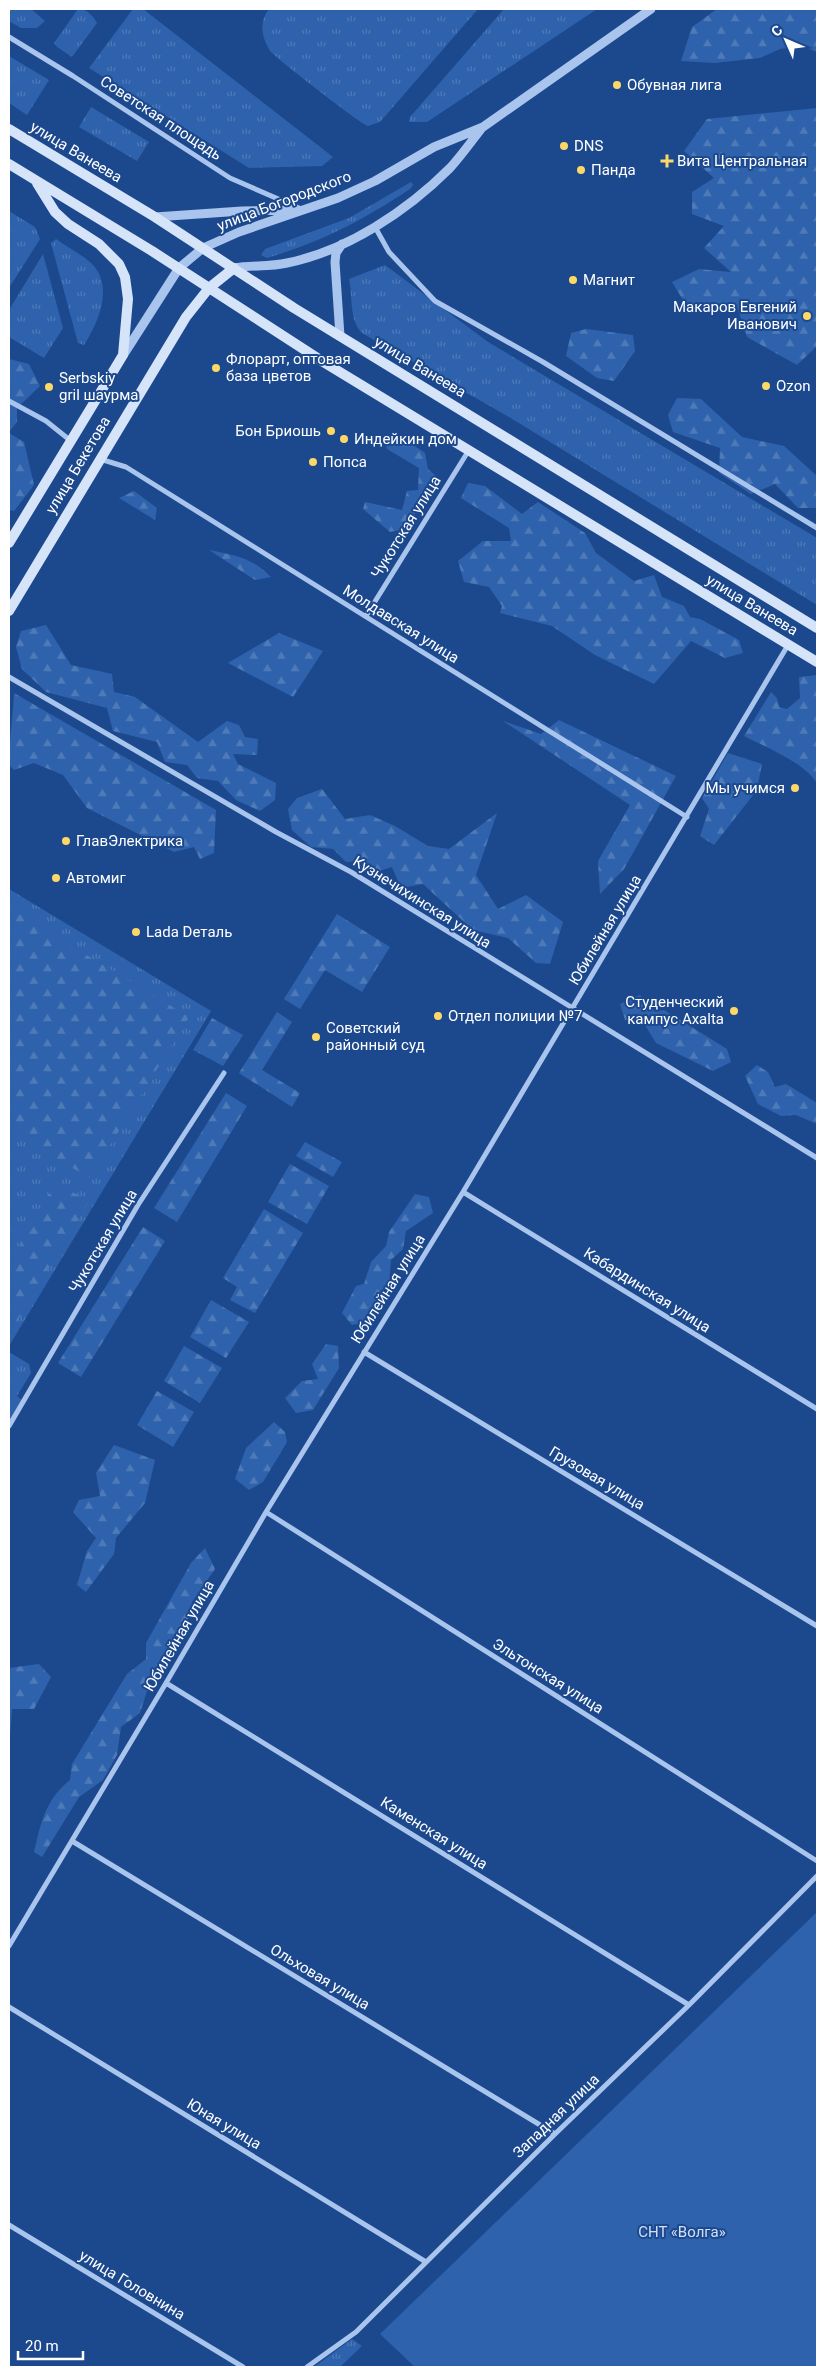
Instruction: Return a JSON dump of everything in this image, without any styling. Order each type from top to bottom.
[{"type":"main road","name":"улица Ванеева","points":[[9,129],[155,217],[340,336],[817,628]]},
{"type":"main road","name":"улица Ванеева","points":[[9,164],[179,268],[325,363],[817,662]]},
{"type":"main road","points":[[34,179],[48,197],[55,212],[68,224],[99,244],[120,264],[125,277],[128,299],[123,355]]},
{"type":"main road","name":"улица Бекетова","points":[[9,611],[176,333],[210,288],[234,268]]},
{"type":"main road","name":"улица Бекетова","points":[[9,543],[123,355]]},
{"type":"street","name":"улица Богородского","points":[[202,248],[338,198],[375,181],[434,147],[483,127],[651,9]]},
{"type":"street","name":"Советская площадь","points":[[9,37],[74,76],[230,178],[304,210]]},
{"type":"street","name":"улица Богородского","points":[[234,268],[254,264],[287,263],[342,244],[375,226],[419,196],[451,167],[483,127]]},
{"type":"street","points":[[155,217],[242,211],[304,210]]},
{"type":"street","points":[[375,226],[389,252],[435,301],[543,362],[817,528]]},
{"type":"street","points":[[340,336],[335,262],[336,253],[342,244]]},
{"type":"street","name":"улица Бекетова","points":[[123,355],[179,268],[202,248]]},
{"type":"street","points":[[9,401],[46,421],[71,442]]},
{"type":"street","name":"Чукотская улица","points":[[366,616],[469,450]]},
{"type":"street","name":"Молдавская улица","points":[[99,459],[126,467],[687,817]]},
{"type":"street","name":"Юбилейная улица","points":[[9,1946],[266,1512],[463,1192],[788,645]]},
{"type":"street","name":"Кузнечихинская улица","points":[[9,677],[276,832],[351,872],[572,1010],[817,1158]]},
{"type":"street","name":"Чукотская улица","points":[[9,1426],[138,1205],[224,1073]]},
{"type":"street","name":"Кабардинская улица","points":[[463,1192],[817,1409]]},
{"type":"street","name":"Грузовая улица","points":[[364,1352],[817,1626]]},
{"type":"street","name":"Эльтонская улица","points":[[266,1512],[817,1861]]},
{"type":"street","name":"Каменская улица","points":[[166,1683],[689,2005]]},
{"type":"street","name":"Ольховая улица","points":[[72,1841],[555,2134]]},
{"type":"street","name":"Западная улица","points":[[307,2367],[356,2332],[555,2134],[689,2005],[817,1876]]},
{"type":"street","name":"Юная улица","points":[[9,2007],[426,2262]]},
{"type":"street","name":"улица Головнина","points":[[9,2225],[243,2367]]},
{"type":"green space","points":[[9,9],[31,9],[45,21],[37,28],[21,28],[9,21]]},
{"type":"green space","points":[[78,9],[89,13],[97,23],[72,57],[54,43]]},
{"type":"green space","points":[[133,9],[143,9],[333,157],[322,166],[249,168],[89,68]]},
{"type":"green space","points":[[269,9],[478,9],[380,122],[368,126],[318,90],[270,51],[262,29]]},
{"type":"green space","points":[[504,9],[597,9],[427,122],[409,122],[410,117]]},
{"type":"green space","points":[[717,9],[817,9],[817,52],[801,46],[780,49],[760,58],[714,63],[681,61],[692,27]]},
{"type":"green space","points":[[9,56],[49,80],[27,115],[9,103]]},
{"type":"green space","points":[[91,107],[149,142],[137,161],[79,127]]},
{"type":"green space","points":[[817,108],[817,346],[797,365],[747,337],[737,306],[691,313],[672,282],[699,269],[731,272],[704,248],[724,226],[692,214],[692,192],[714,178],[684,151],[707,119]]},
{"type":"green space","points":[[411,182],[413,185],[410,189],[342,229],[306,245],[267,258],[261,255],[265,249],[349,218]]},
{"type":"green space","points":[[9,211],[35,227],[40,239],[9,288]]},
{"type":"green space","points":[[56,239],[91,263],[98,272],[102,282],[102,304],[99,315],[84,345],[78,343],[51,243]]},
{"type":"green space","points":[[43,254],[63,328],[44,358],[9,337],[9,310]]},
{"type":"green space","points":[[385,265],[488,342],[817,538],[817,605],[509,417],[362,333],[353,315],[349,279]]},
{"type":"green space","points":[[586,329],[633,335],[635,351],[614,381],[597,378],[566,356],[571,333]]},
{"type":"green space","points":[[9,359],[29,364],[40,386],[17,408],[17,422],[9,432]]},
{"type":"green space","points":[[677,398],[701,399],[742,437],[784,446],[817,476],[817,508],[798,508],[775,484],[751,494],[719,473],[720,448],[673,432],[668,415]]},
{"type":"green space","points":[[9,433],[24,442],[34,485],[14,511],[9,510]]},
{"type":"green space","points":[[400,436],[425,453],[428,469],[437,477],[428,501],[416,507],[413,528],[390,532],[363,509],[365,502],[402,510],[407,491],[418,490],[419,468],[387,449],[385,440]]},
{"type":"green space","points":[[468,483],[485,486],[522,514],[538,502],[585,533],[596,553],[634,581],[654,575],[662,597],[684,606],[690,617],[700,619],[739,640],[743,653],[725,658],[691,641],[654,684],[595,655],[552,626],[500,613],[502,606],[489,587],[464,582],[458,561],[483,541],[511,541],[509,528],[461,498]]},
{"type":"green space","points":[[134,491],[157,508],[155,520],[119,498]]},
{"type":"green space","points":[[209,550],[250,561],[271,577],[255,580]]},
{"type":"green space","points":[[46,625],[71,665],[112,674],[114,692],[135,697],[198,742],[227,721],[239,725],[245,737],[258,739],[257,755],[233,754],[238,764],[276,783],[275,800],[260,811],[236,800],[218,781],[197,778],[187,765],[165,762],[157,742],[113,731],[107,708],[46,692],[22,669],[16,647],[21,631]]},
{"type":"green space","points":[[279,633],[323,651],[293,697],[228,663]]},
{"type":"green space","points":[[817,675],[817,784],[804,769],[795,763],[744,736],[771,692],[777,698],[779,707],[787,709],[800,698],[799,677]]},
{"type":"green space","points":[[14,693],[216,810],[214,853],[200,859],[194,847],[174,852],[87,808],[63,775],[34,763],[14,770],[9,765]]},
{"type":"green space","points":[[559,720],[676,776],[624,869],[600,894],[598,861],[630,805],[503,721],[541,734]]},
{"type":"green space","points":[[728,753],[762,764],[757,790],[714,845],[700,836],[709,809],[702,798]]},
{"type":"green space","points":[[322,789],[345,819],[370,815],[395,826],[428,846],[449,849],[497,813],[476,875],[498,909],[526,895],[563,922],[550,964],[536,963],[508,938],[473,930],[423,884],[401,888],[392,867],[372,873],[361,861],[346,862],[333,849],[311,847],[292,830],[288,809],[297,798]]},
{"type":"green space","points":[[9,889],[211,1011],[9,1346]]},
{"type":"green space","points":[[9,908],[189,1017],[90,1178],[9,1132]]},
{"type":"green space","points":[[337,914],[390,947],[362,992],[325,970],[300,1009],[284,999]]},
{"type":"green space","points":[[640,995],[655,1012],[664,1010],[727,1049],[731,1062],[713,1071],[656,1043],[645,1025],[625,1020],[620,1004]]},
{"type":"green space","points":[[277,1012],[292,1022],[262,1070],[300,1093],[292,1107],[239,1073]]},
{"type":"green space","points":[[212,1018],[243,1035],[223,1066],[193,1050]]},
{"type":"green space","points":[[757,1065],[768,1072],[775,1087],[786,1084],[817,1103],[817,1124],[796,1115],[781,1116],[758,1104],[745,1076]]},
{"type":"green space","points":[[226,1093],[247,1106],[177,1222],[154,1208]]},
{"type":"green space","points":[[305,1142],[342,1162],[333,1177],[296,1156]]},
{"type":"green space","points":[[290,1164],[329,1186],[307,1224],[268,1202]]},
{"type":"green space","points":[[56,1183],[89,1201],[9,1335],[9,1264]]},
{"type":"green space","points":[[415,1194],[429,1197],[433,1213],[406,1231],[403,1249],[391,1260],[389,1285],[367,1322],[352,1325],[342,1313],[356,1286],[364,1284],[371,1262],[386,1246],[389,1232]]},
{"type":"green space","points":[[264,1209],[303,1233],[255,1313],[230,1300],[237,1287],[223,1278]]},
{"type":"green space","points":[[143,1227],[165,1241],[81,1377],[58,1363]]},
{"type":"green space","points":[[211,1300],[249,1322],[226,1358],[190,1337]]},
{"type":"green space","points":[[326,1344],[338,1346],[339,1368],[313,1410],[296,1413],[285,1398],[302,1381],[318,1379],[312,1364]]},
{"type":"green space","points":[[184,1346],[222,1368],[200,1403],[164,1381]]},
{"type":"green space","points":[[9,1352],[29,1364],[31,1373],[17,1396],[23,1401],[9,1426]]},
{"type":"green space","points":[[157,1391],[194,1412],[173,1447],[137,1425]]},
{"type":"green space","points":[[274,1422],[285,1432],[287,1442],[263,1482],[249,1490],[235,1479],[246,1448]]},
{"type":"green space","points":[[114,1445],[155,1460],[145,1503],[116,1538],[114,1554],[86,1592],[77,1585],[87,1551],[96,1538],[73,1512],[79,1500],[100,1496],[96,1473]]},
{"type":"green space","points":[[205,1548],[215,1569],[192,1602],[182,1642],[150,1682],[140,1713],[121,1727],[117,1755],[103,1780],[79,1797],[42,1857],[34,1852],[49,1804],[70,1780],[72,1764],[127,1674],[146,1659],[146,1643],[191,1563]]},
{"type":"green space","points":[[39,1664],[51,1677],[34,1709],[12,1709],[9,1751],[9,1668]]},
{"type":"green space","name":"СНТ «Волга»","points":[[817,1912],[817,2367],[415,2367],[380,2334]]},
{"type":"green space","points":[[352,2339],[362,2346],[340,2367],[314,2367]]},
{"type":"place","name":"Обувная лига","points":[[617,85]]},
{"type":"place","name":"DNS","points":[[564,146]]},
{"type":"place","name":"Вита Центральная","points":[[667,161]]},
{"type":"place","name":"Панда","points":[[581,170]]},
{"type":"place","name":"Магнит","points":[[573,280]]},
{"type":"place","name":"Макаров Евгений Иванович","points":[[807,316]]},
{"type":"place","name":"Флорарт, оптовая база цветов","points":[[216,368]]},
{"type":"place","name":"Ozon","points":[[766,386]]},
{"type":"place","name":"Serbskiy gril шаурма","points":[[49,387]]},
{"type":"place","name":"Бон Бриошь","points":[[331,431]]},
{"type":"place","name":"Индейкин дом","points":[[344,439]]},
{"type":"place","name":"Попса","points":[[313,462]]},
{"type":"place","name":"Мы учимся","points":[[795,788]]},
{"type":"place","name":"ГлавЭлектрика","points":[[66,841]]},
{"type":"place","name":"Автомиг","points":[[56,878]]},
{"type":"place","name":"Lada Dеталь","points":[[136,932]]},
{"type":"place","name":"Студенческий кампус Axalta","points":[[734,1011]]},
{"type":"place","name":"Отдел полиции №7","points":[[438,1016]]},
{"type":"place","name":"Советский районный суд","points":[[316,1037]]}]
